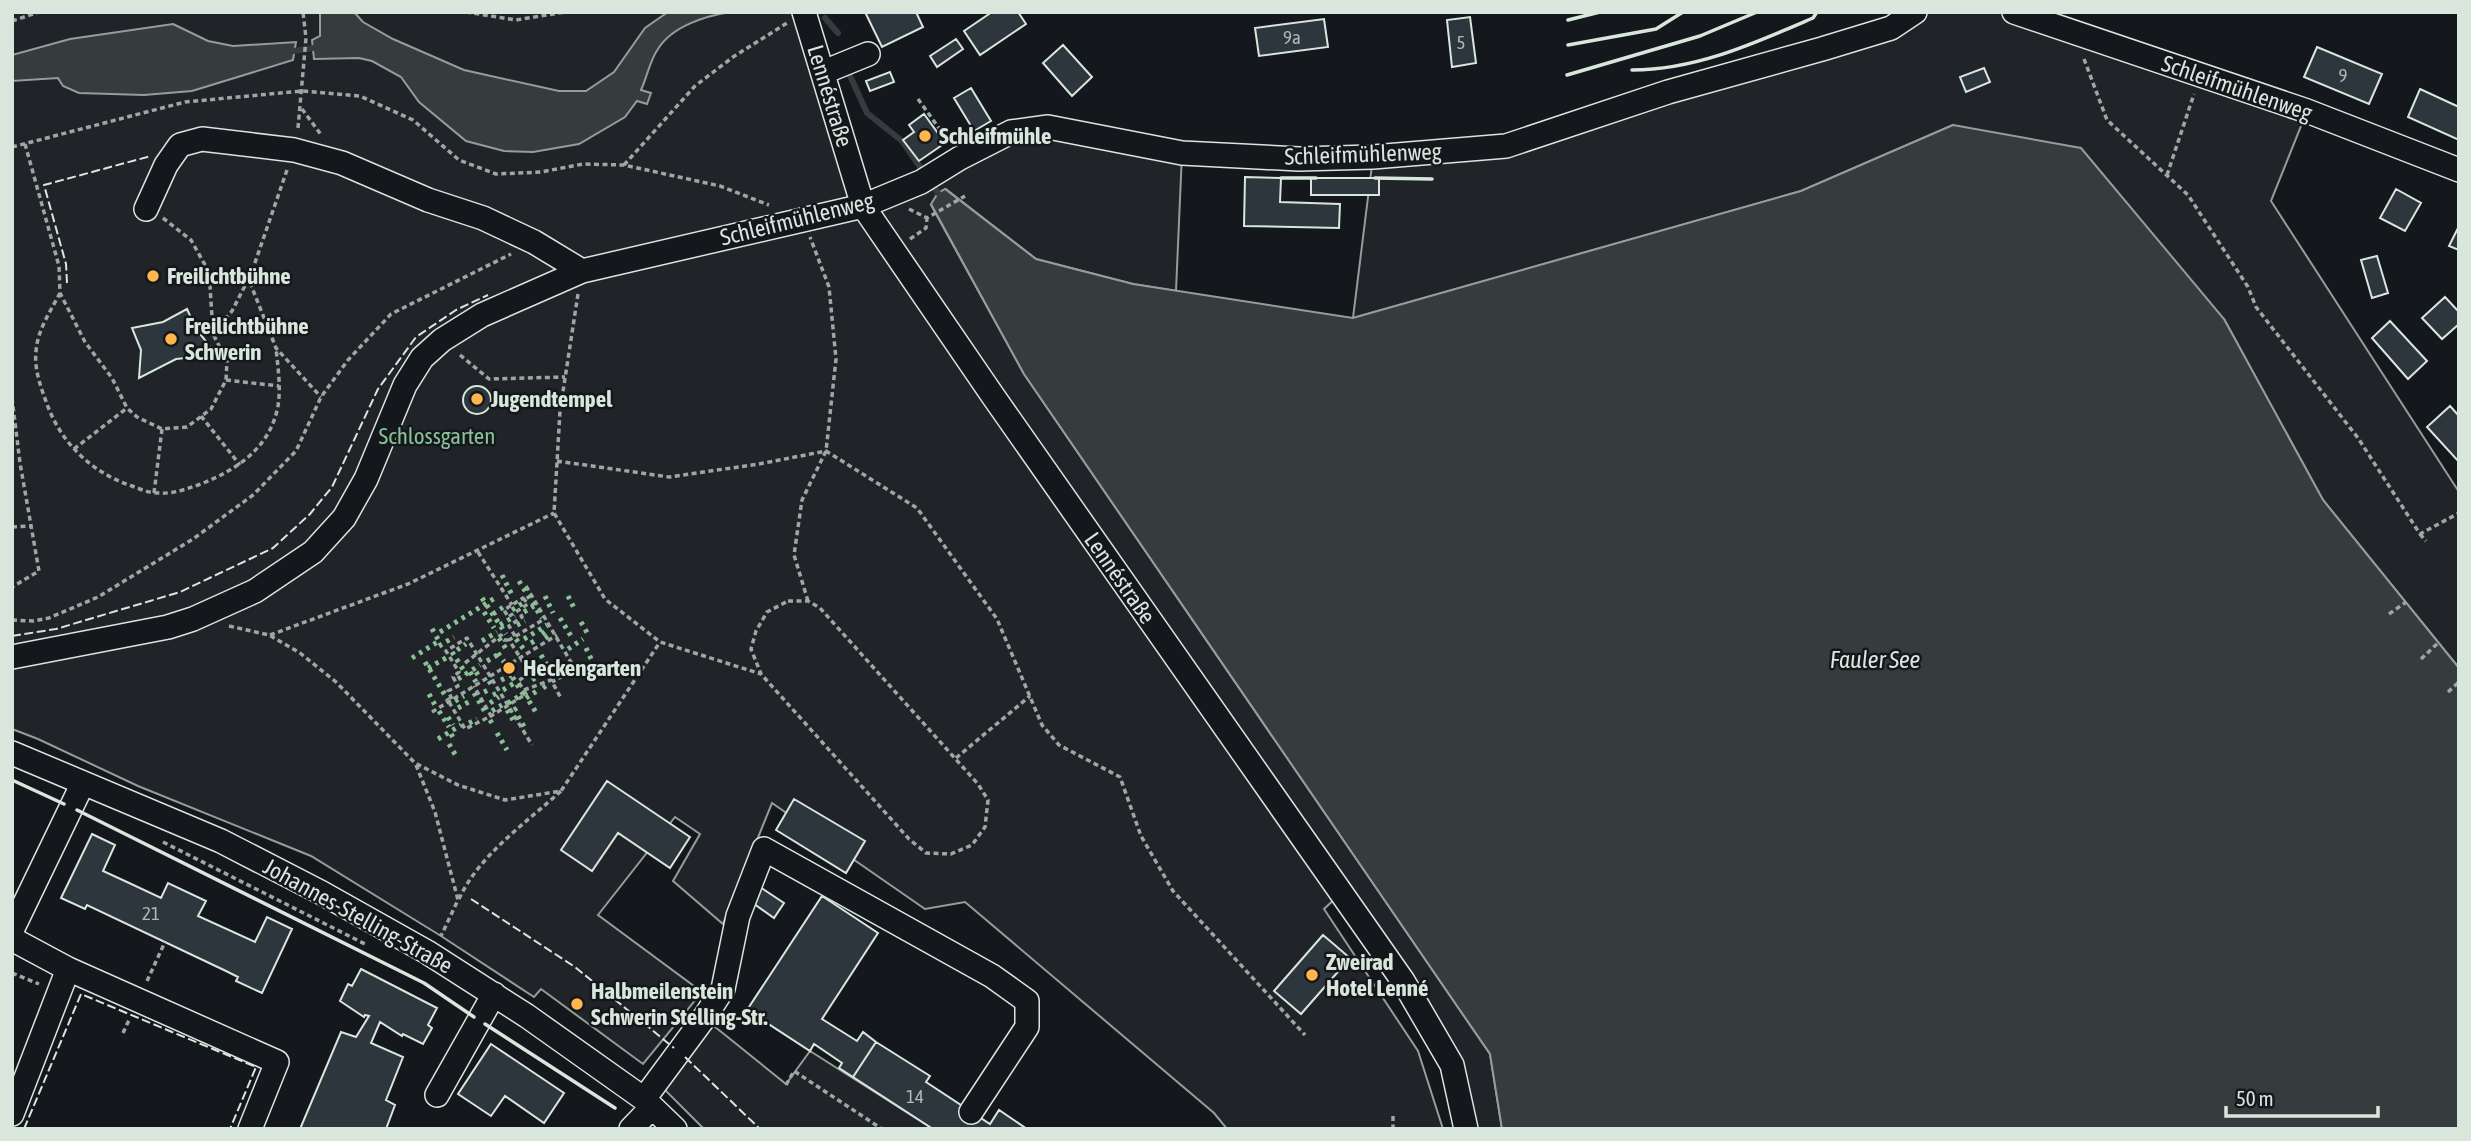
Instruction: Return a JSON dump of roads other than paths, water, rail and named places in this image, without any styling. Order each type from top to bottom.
[{"type":"street","name":"Schleifmühlenweg","points":[[12,657],[168,627],[194,619],[255,591],[313,552],[344,518],[366,479],[405,385],[422,358],[442,340],[482,315],[582,271],[863,206],[921,182],[1011,132],[1048,127],[1182,153],[1299,159],[1373,157],[1506,146],[1668,92],[1822,50],[1891,28],[1915,12]]},
{"type":"street","name":"Schleifmühlenweg","points":[[2014,12],[2307,111],[2459,170]]},
{"type":"street","name":"Lennéstraße","points":[[800,15],[847,63],[863,206],[1403,981],[1452,1065],[1466,1129]]},
{"type":"street","points":[[147,207],[166,165],[180,145],[202,139],[294,150],[342,163],[428,200],[483,218],[534,242],[582,271]]},
{"type":"street","name":"Johannes-Stelling-Straße","points":[[12,753],[221,841],[322,893],[427,952],[494,994],[648,1103],[675,1129]]},
{"type":"street","points":[[12,930],[83,783]]},
{"type":"street","points":[[631,1129],[723,989],[738,916],[764,849],[992,976],[1027,1001],[1027,1027],[971,1112]]},
{"type":"street","points":[[12,939],[68,969],[277,1062],[250,1129]]},
{"type":"street","points":[[12,1114],[68,969]]},
{"type":"street","points":[[437,1096],[494,994]]},
{"type":"water","points":[[320,12],[354,12],[363,22],[393,39],[464,70],[559,91],[586,91],[614,72],[645,28],[668,12],[730,12],[690,23],[664,41],[653,58],[641,90],[651,93],[647,104],[637,101],[625,117],[579,144],[533,152],[504,151],[466,141],[419,102],[401,77],[372,61],[359,58],[314,59],[312,40],[320,36]]},
{"type":"water","points":[[173,24],[208,41],[233,46],[296,42],[293,60],[192,91],[144,95],[79,93],[63,86],[58,78],[12,81],[12,55],[70,39]]},
{"type":"water","name":"Fauler See","points":[[1953,125],[2081,148],[2224,319],[2323,500],[2459,668],[2459,1129],[1502,1129],[1490,1054],[1024,374],[931,204],[938,193],[945,189],[1036,259],[1133,284],[1353,318],[1801,191]]},
{"type":"waterway","points":[[825,18],[838,33]]},
{"type":"waterway","points":[[294,51],[319,47]]},
{"type":"waterway","points":[[846,67],[867,113],[902,141],[938,193]]},
{"type":"place","name":"Schleifmühle","points":[[925,136]]},
{"type":"place","name":"Freilichtbühne","points":[[153,276]]},
{"type":"place","name":"Freilichtbühne Schwerin","points":[[171,339]]},
{"type":"place","name":"Jugendtempel","points":[[477,399]]},
{"type":"place","name":"Heckengarten","points":[[509,668]]},
{"type":"place","name":"Zweirad Hotel Lenné","points":[[1312,975]]},
{"type":"place","name":"Halbmeilenstein Schwerin Stelling-Str.","points":[[577,1004]]},
{"type":"park label","name":"Schlossgarten","points":[[437,436]]}]
